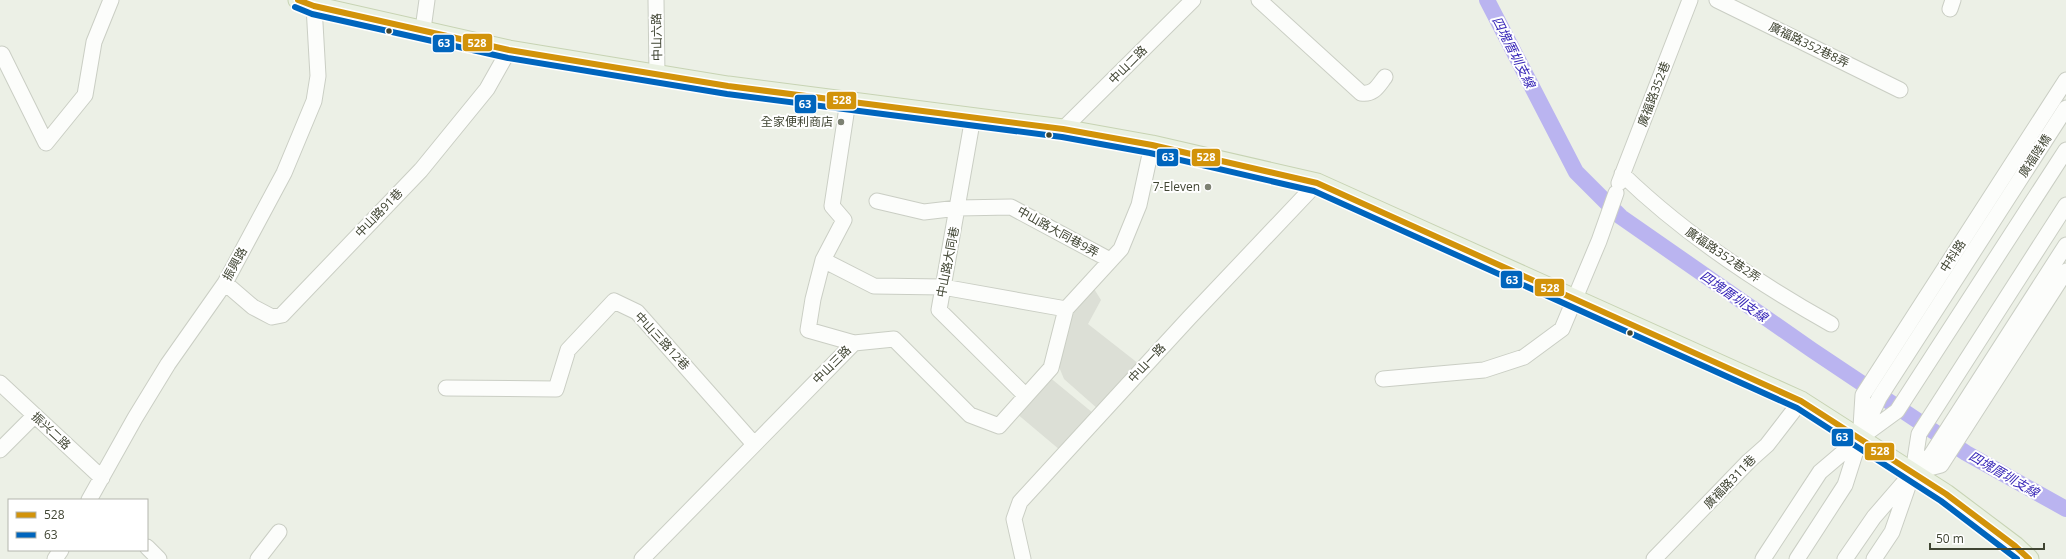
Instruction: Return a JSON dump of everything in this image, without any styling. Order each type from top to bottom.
[{"type":"main road","points":[[306,3],[509,50],[657,75],[1063,130],[1152,145],[1317,183],[1801,401],[1913,472],[1965,508],[2015,546],[2029,559]]},
{"type":"street","points":[[2,54],[46,143],[85,95],[94,42],[112,0]]},
{"type":"street","points":[[423,30],[428,0]]},
{"type":"street","name":"中山六路","points":[[656,0],[657,75]]},
{"type":"street","name":"中山二路","points":[[1063,130],[1192,0]]},
{"type":"street","points":[[1259,0],[1361,93],[1369,94],[1374,91],[1385,77]]},
{"type":"street","name":"廣福路352巷","points":[[1383,379],[1484,370],[1524,356],[1562,329],[1599,241],[1690,0]]},
{"type":"street","name":"廣福路352巷8弄","points":[[1717,0],[1900,90]]},
{"type":"street","name":"振興路","points":[[94,498],[102,478],[135,418],[168,364],[225,283],[284,173],[314,101],[318,76],[306,3]]},
{"type":"street","name":"中山路91巷","points":[[225,283],[253,307],[272,317],[282,315],[421,170],[487,89],[509,50]]},
{"type":"street","name":"中科路","points":[[1797,559],[1845,485],[1860,438],[1892,364],[2066,80]]},
{"type":"street","name":"中山三路","points":[[642,559],[854,343],[808,330],[813,299],[824,260],[844,220],[832,206],[848,101]]},
{"type":"street","name":"廣福陸橋","points":[[2004,204],[2066,108]]},
{"type":"street","name":"中山路大同巷","points":[[973,117],[939,310],[1026,396]]},
{"type":"street","points":[[854,343],[894,339],[970,415],[999,426],[1051,368],[1066,309],[1121,249],[1139,205],[1152,145]]},
{"type":"street","name":"廣福陸橋","points":[[2023,217],[2066,150]]},
{"type":"street","name":"中山一路","points":[[1023,559],[1014,519],[1020,502],[1189,318],[1317,183]]},
{"type":"street","name":"廣福路352巷2弄","points":[[1619,185],[1800,307],[1831,324]]},
{"type":"street","name":"中山路大同巷9弄","points":[[877,201],[924,212],[958,208],[1011,206],[1110,260]]},
{"type":"street","name":"中科路","points":[[1860,438],[1863,395],[1892,364],[2004,204]]},
{"type":"street","points":[[1874,559],[1892,532],[1913,472],[1918,434],[2066,205]]},
{"type":"street","name":"中科路","points":[[1763,559],[1820,472],[1860,438],[1897,411],[2023,217]]},
{"type":"street","points":[[1845,559],[1874,517],[1913,472],[1931,455],[2066,245]]},
{"type":"street","points":[[824,260],[874,286],[943,287],[1066,309]]},
{"type":"street","points":[[1913,472],[1941,465],[2066,271]]},
{"type":"street","name":"中山三路12巷","points":[[446,388],[556,389],[568,350],[614,301],[637,312],[754,444]]},
{"type":"street","name":"振兴二路","points":[[0,383],[102,478]]},
{"type":"street","name":"廣福路311巷","points":[[1654,559],[1748,461],[1767,445],[1801,401]]},
{"type":"street","points":[[0,450],[34,416]]},
{"type":"street","points":[[258,559],[279,532]]},
{"type":"street","points":[[148,548],[159,559]]},
{"type":"shaded area","points":[[1091,284],[1101,300],[1088,324],[1139,364],[1098,409],[1064,379],[1052,350],[1059,326]]},
{"type":"shaded area","points":[[1048,376],[1093,413],[1060,450],[1016,413]]},
{"type":"waterway","name":"四塊厝圳支線","points":[[1487,0],[1576,172],[1621,217],[1812,350],[1966,453],[2066,509]]},
{"type":"transit line","name":"528","points":[[298,0],[314,6],[509,50],[728,86],[1063,129],[1152,145],[1317,183],[1801,401],[1946,494],[2015,546],[2029,559]]},
{"type":"transit line","name":"63","points":[[295,7],[312,14],[508,58],[727,94],[1062,137],[1150,153],[1314,191],[1797,408],[1941,501],[2017,559]]},
{"type":"place","name":"全家便利商店","points":[[841,122]]},
{"type":"place","name":"7-Eleven","points":[[1208,187]]}]
